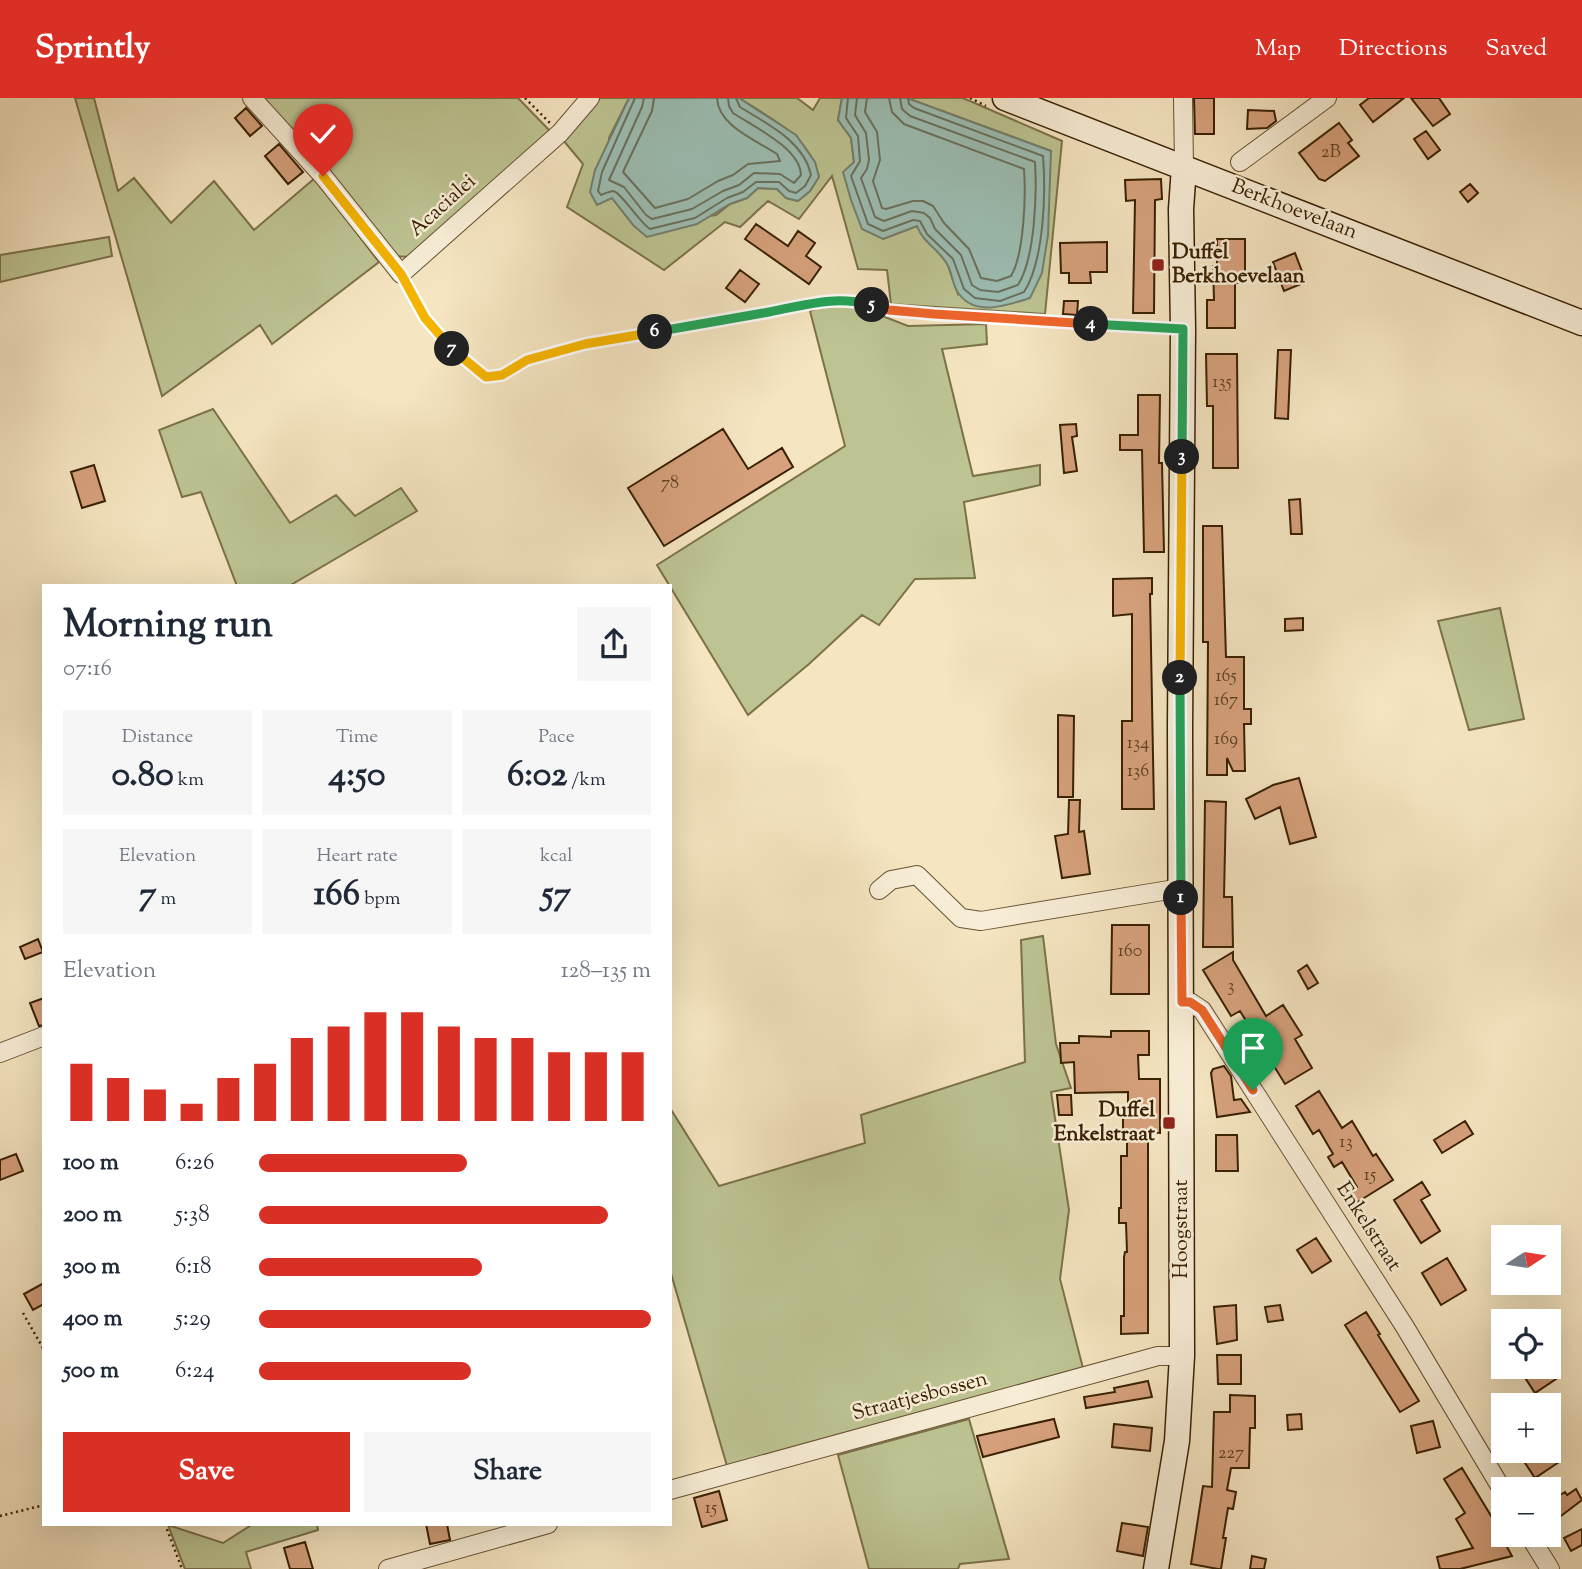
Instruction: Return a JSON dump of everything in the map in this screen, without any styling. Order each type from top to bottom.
[{"type":"street","points":[[252,98],[323,176],[401,274]]},
{"type":"street","name":"Acacialei","points":[[401,274],[560,132],[590,98]]},
{"type":"street","name":"Berkhoevelaan","points":[[1005,98],[1582,323]]},
{"type":"street","name":"Hoogstraat","points":[[1156,1569],[1177,1441],[1182,1356],[1183,98]]},
{"type":"street","points":[[1240,162],[1326,98]]},
{"type":"street","points":[[879,890],[891,880],[917,875],[961,918],[981,921],[1181,888]]},
{"type":"street","name":"Enkelstraat","points":[[1182,1002],[1190,1002],[1202,1010],[1405,1328],[1495,1477]]},
{"type":"street","points":[[0,1052],[42,1037]]},
{"type":"street","name":"Straatjesbossen","points":[[672,1489],[1158,1356],[1182,1356]]},
{"type":"street","points":[[388,1569],[541,1526]]},
{"type":"street","points":[[1536,1547],[1549,1569]]},
{"type":"path","points":[[525,98],[560,132]]},
{"type":"path","points":[[401,274],[425,318],[460,357],[486,377],[502,375],[527,360],[585,344],[771,312],[818,301],[852,300],[889,310],[934,314],[1183,329]]},
{"type":"path","points":[[23,1313],[42,1346]]},
{"type":"path","points":[[0,1516],[42,1506]]},
{"type":"path","points":[[166,1526],[183,1569]]},
{"type":"green space","points":[[75,98],[94,98],[118,191],[134,178],[171,223],[214,181],[254,230],[315,178],[379,262],[272,344],[260,325],[162,396]]},
{"type":"green space","points":[[260,98],[518,98],[551,132],[413,257],[389,256]]},
{"type":"green space","points":[[600,98],[629,98],[609,138],[612,198],[634,226],[716,215],[730,204],[747,198],[758,188],[777,189],[786,198],[798,201],[810,191],[819,176],[814,162],[807,150],[788,130],[739,98],[797,98],[813,110],[820,98],[842,98],[838,120],[851,138],[854,162],[883,239],[917,226],[947,263],[958,294],[1051,151],[907,98],[963,98],[1062,141],[1045,314],[891,304],[887,270],[858,269],[832,176],[799,219],[768,201],[740,227],[725,222],[664,270],[567,207],[583,164],[563,140]]},
{"type":"green space","points":[[109,237],[112,256],[0,282],[0,255]]},
{"type":"green space","points":[[827,303],[862,308],[908,326],[986,324],[987,344],[942,349],[973,476],[1040,465],[1040,485],[964,502],[975,578],[915,579],[879,625],[862,615],[748,715],[672,590],[672,584],[669,584],[657,565],[845,446],[810,311]]},
{"type":"green space","points":[[213,409],[290,523],[336,495],[355,516],[401,488],[417,511],[292,584],[236,584],[201,492],[182,497],[159,430]]},
{"type":"green space","points":[[1500,608],[1524,719],[1469,730],[1438,621]]},
{"type":"green space","points":[[1043,936],[1056,1044],[1071,1088],[1051,1092],[1069,1210],[1060,1279],[1083,1368],[727,1466],[672,1277],[672,1111],[719,1186],[865,1143],[861,1115],[1025,1062],[1021,940]]},
{"type":"green space","points":[[969,1419],[1009,1559],[960,1564],[958,1569],[869,1569],[838,1455]]},
{"type":"green space","points":[[168,1526],[223,1543],[250,1526],[317,1526],[318,1530],[246,1552],[251,1569],[185,1569]]},
{"type":"water","points":[[629,98],[739,98],[796,135],[815,162],[819,177],[810,191],[798,201],[786,198],[777,189],[758,188],[747,198],[730,204],[697,224],[647,237],[634,226],[612,198],[597,205],[590,192],[595,170]]},
{"type":"water","points":[[842,98],[907,98],[1051,151],[1048,235],[1042,273],[1030,298],[993,307],[974,305],[959,294],[947,264],[923,237],[917,226],[883,239],[862,229],[843,172],[854,162],[851,138],[838,120]]},
{"type":"building","points":[[1194,98],[1214,98],[1214,134],[1195,134]]},
{"type":"building","points":[[1369,98],[1404,98],[1373,122],[1360,105]]},
{"type":"building","points":[[1411,98],[1439,98],[1450,114],[1433,126]]},
{"type":"building","points":[[246,108],[262,126],[250,136],[235,118]]},
{"type":"building","points":[[1248,110],[1274,111],[1276,121],[1267,128],[1247,129]]},
{"type":"building","points":[[1339,123],[1352,140],[1348,143],[1359,156],[1325,181],[1319,179],[1299,153]]},
{"type":"building","points":[[1426,131],[1440,150],[1428,159],[1414,139]]},
{"type":"building","points":[[279,144],[303,172],[288,184],[265,156]]},
{"type":"building","points":[[1161,179],[1162,199],[1155,200],[1154,313],[1133,313],[1135,200],[1126,201],[1125,180]]},
{"type":"building","points":[[1470,184],[1478,193],[1468,202],[1460,192]]},
{"type":"building","points":[[756,224],[788,246],[798,231],[815,243],[806,256],[821,267],[809,284],[745,239]]},
{"type":"building","points":[[1217,239],[1245,239],[1245,282],[1235,283],[1235,328],[1207,328],[1207,300],[1214,300],[1213,266],[1217,266]]},
{"type":"building","points":[[1107,242],[1107,272],[1090,272],[1091,283],[1069,283],[1069,273],[1061,273],[1060,243]]},
{"type":"building","points":[[1295,253],[1306,282],[1284,291],[1273,262]]},
{"type":"building","points":[[740,270],[759,284],[745,302],[726,288]]},
{"type":"building","points":[[1064,301],[1078,301],[1077,315],[1063,314]]},
{"type":"building","points":[[1278,350],[1291,350],[1288,419],[1275,418]]},
{"type":"building","points":[[1206,354],[1237,354],[1238,468],[1213,468],[1213,406],[1207,406]]},
{"type":"building","points":[[1138,395],[1160,395],[1159,463],[1162,463],[1164,552],[1144,552],[1142,450],[1120,450],[1120,435],[1138,435]]},
{"type":"building","points":[[1076,424],[1077,436],[1072,437],[1077,471],[1064,473],[1060,425]]},
{"type":"building","points":[[723,429],[748,469],[782,448],[793,467],[664,546],[628,488]]},
{"type":"building","points":[[94,465],[105,501],[82,508],[71,472]]},
{"type":"building","points":[[1300,499],[1302,534],[1291,534],[1289,500]]},
{"type":"building","points":[[1203,526],[1222,526],[1226,657],[1244,657],[1244,709],[1251,709],[1251,724],[1244,724],[1245,771],[1233,771],[1227,758],[1227,775],[1207,775],[1208,642],[1203,642]]},
{"type":"building","points":[[1152,578],[1150,594],[1154,809],[1122,809],[1122,721],[1132,721],[1132,614],[1113,616],[1113,579]]},
{"type":"building","points":[[1303,618],[1303,630],[1285,631],[1285,619]]},
{"type":"building","points":[[1058,715],[1074,716],[1073,797],[1058,797]]},
{"type":"building","points":[[1299,778],[1316,837],[1290,844],[1280,807],[1255,819],[1246,799],[1273,785]]},
{"type":"building","points":[[1069,800],[1080,800],[1079,832],[1084,831],[1090,874],[1062,878],[1055,836],[1068,834]]},
{"type":"building","points":[[1205,801],[1226,802],[1224,897],[1232,897],[1233,947],[1203,947]]},
{"type":"building","points":[[1112,925],[1149,925],[1149,994],[1111,994]]},
{"type":"building","points":[[38,939],[42,952],[25,959],[20,947]]},
{"type":"building","points":[[1233,952],[1233,960],[1266,1016],[1283,1005],[1302,1035],[1295,1039],[1312,1068],[1285,1084],[1240,1011],[1231,1016],[1203,970]]},
{"type":"building","points":[[1307,965],[1318,983],[1308,989],[1298,971]]},
{"type":"building","points":[[42,999],[42,1025],[39,1026],[30,1003]]},
{"type":"building","points":[[1111,1031],[1149,1031],[1149,1055],[1138,1055],[1139,1079],[1160,1079],[1160,1133],[1148,1132],[1148,1333],[1121,1334],[1121,1316],[1124,1316],[1124,1257],[1127,1252],[1126,1223],[1119,1223],[1119,1208],[1121,1156],[1127,1156],[1127,1132],[1123,1132],[1123,1117],[1128,1117],[1128,1092],[1075,1093],[1074,1062],[1061,1063],[1060,1043],[1079,1043],[1079,1036],[1111,1037]]},
{"type":"building","points":[[1224,1066],[1231,1076],[1234,1100],[1241,1099],[1250,1112],[1217,1117],[1211,1073],[1213,1069]]},
{"type":"building","points":[[1319,1091],[1342,1128],[1352,1121],[1373,1156],[1376,1154],[1393,1180],[1356,1203],[1349,1192],[1357,1187],[1342,1162],[1334,1167],[1328,1157],[1333,1154],[1319,1130],[1313,1134],[1296,1106]]},
{"type":"building","points":[[1057,1095],[1071,1095],[1072,1115],[1059,1115]]},
{"type":"building","points":[[1465,1121],[1473,1134],[1442,1153],[1434,1140]]},
{"type":"building","points":[[1216,1135],[1237,1135],[1238,1171],[1216,1171]]},
{"type":"building","points":[[16,1154],[23,1171],[0,1180],[0,1160]]},
{"type":"building","points":[[1422,1182],[1430,1195],[1421,1200],[1440,1231],[1421,1243],[1394,1200]]},
{"type":"building","points":[[1316,1238],[1331,1261],[1312,1273],[1297,1250]]},
{"type":"building","points":[[1447,1258],[1466,1290],[1441,1305],[1422,1273]]},
{"type":"building","points":[[42,1284],[42,1305],[33,1310],[24,1294]]},
{"type":"building","points":[[1236,1305],[1237,1340],[1217,1344],[1214,1307]]},
{"type":"building","points":[[1280,1305],[1283,1320],[1268,1322],[1265,1307]]},
{"type":"building","points":[[1366,1312],[1419,1401],[1400,1412],[1345,1325]]},
{"type":"building","points":[[1217,1355],[1241,1355],[1241,1384],[1218,1384]]},
{"type":"building","points":[[1526,1379],[1556,1379],[1535,1393]]},
{"type":"building","points":[[1148,1381],[1152,1397],[1086,1408],[1084,1397],[1115,1392],[1114,1388]]},
{"type":"building","points":[[1230,1395],[1255,1396],[1255,1428],[1250,1428],[1249,1468],[1231,1468],[1227,1490],[1236,1492],[1233,1509],[1228,1508],[1221,1569],[1218,1569],[1191,1564],[1203,1486],[1212,1487],[1214,1412],[1230,1412]]},
{"type":"building","points":[[1301,1414],[1302,1429],[1288,1430],[1287,1415]]},
{"type":"building","points":[[1054,1419],[1059,1437],[983,1457],[977,1436]]},
{"type":"building","points":[[1433,1421],[1440,1447],[1417,1453],[1411,1426]]},
{"type":"building","points":[[1114,1424],[1152,1428],[1150,1451],[1112,1447]]},
{"type":"building","points":[[1525,1463],[1558,1463],[1536,1477]]},
{"type":"building","points":[[1462,1468],[1491,1516],[1491,1547],[1507,1547],[1512,1556],[1460,1569],[1440,1569],[1437,1557],[1473,1548],[1456,1519],[1465,1513],[1444,1479]]},
{"type":"building","points":[[1576,1489],[1582,1500],[1561,1516],[1561,1494],[1565,1492],[1567,1495]]},
{"type":"building","points":[[719,1491],[727,1520],[702,1527],[694,1498]]},
{"type":"building","points":[[1122,1523],[1148,1527],[1143,1556],[1117,1551]]},
{"type":"building","points":[[426,1526],[447,1526],[450,1540],[430,1544]]},
{"type":"building","points":[[1582,1529],[1582,1545],[1571,1551],[1564,1538]]},
{"type":"building","points":[[305,1542],[313,1569],[290,1569],[284,1548]]},
{"type":"building","points":[[1252,1556],[1266,1559],[1264,1569],[1250,1569]]},
{"type":"place","name":"Duffel Berkhoevelaan","points":[[1158,265]]},
{"type":"place","name":"Duffel Enkelstraat","points":[[1169,1123]]},
{"type":"route","points":[[323,176],[401,274],[425,318],[460,357],[486,377],[502,375],[527,360],[585,344],[771,312],[818,301],[852,300],[889,310],[934,314],[1183,329],[1180,728],[1182,1002],[1190,1002],[1202,1010],[1253,1090]]}]
